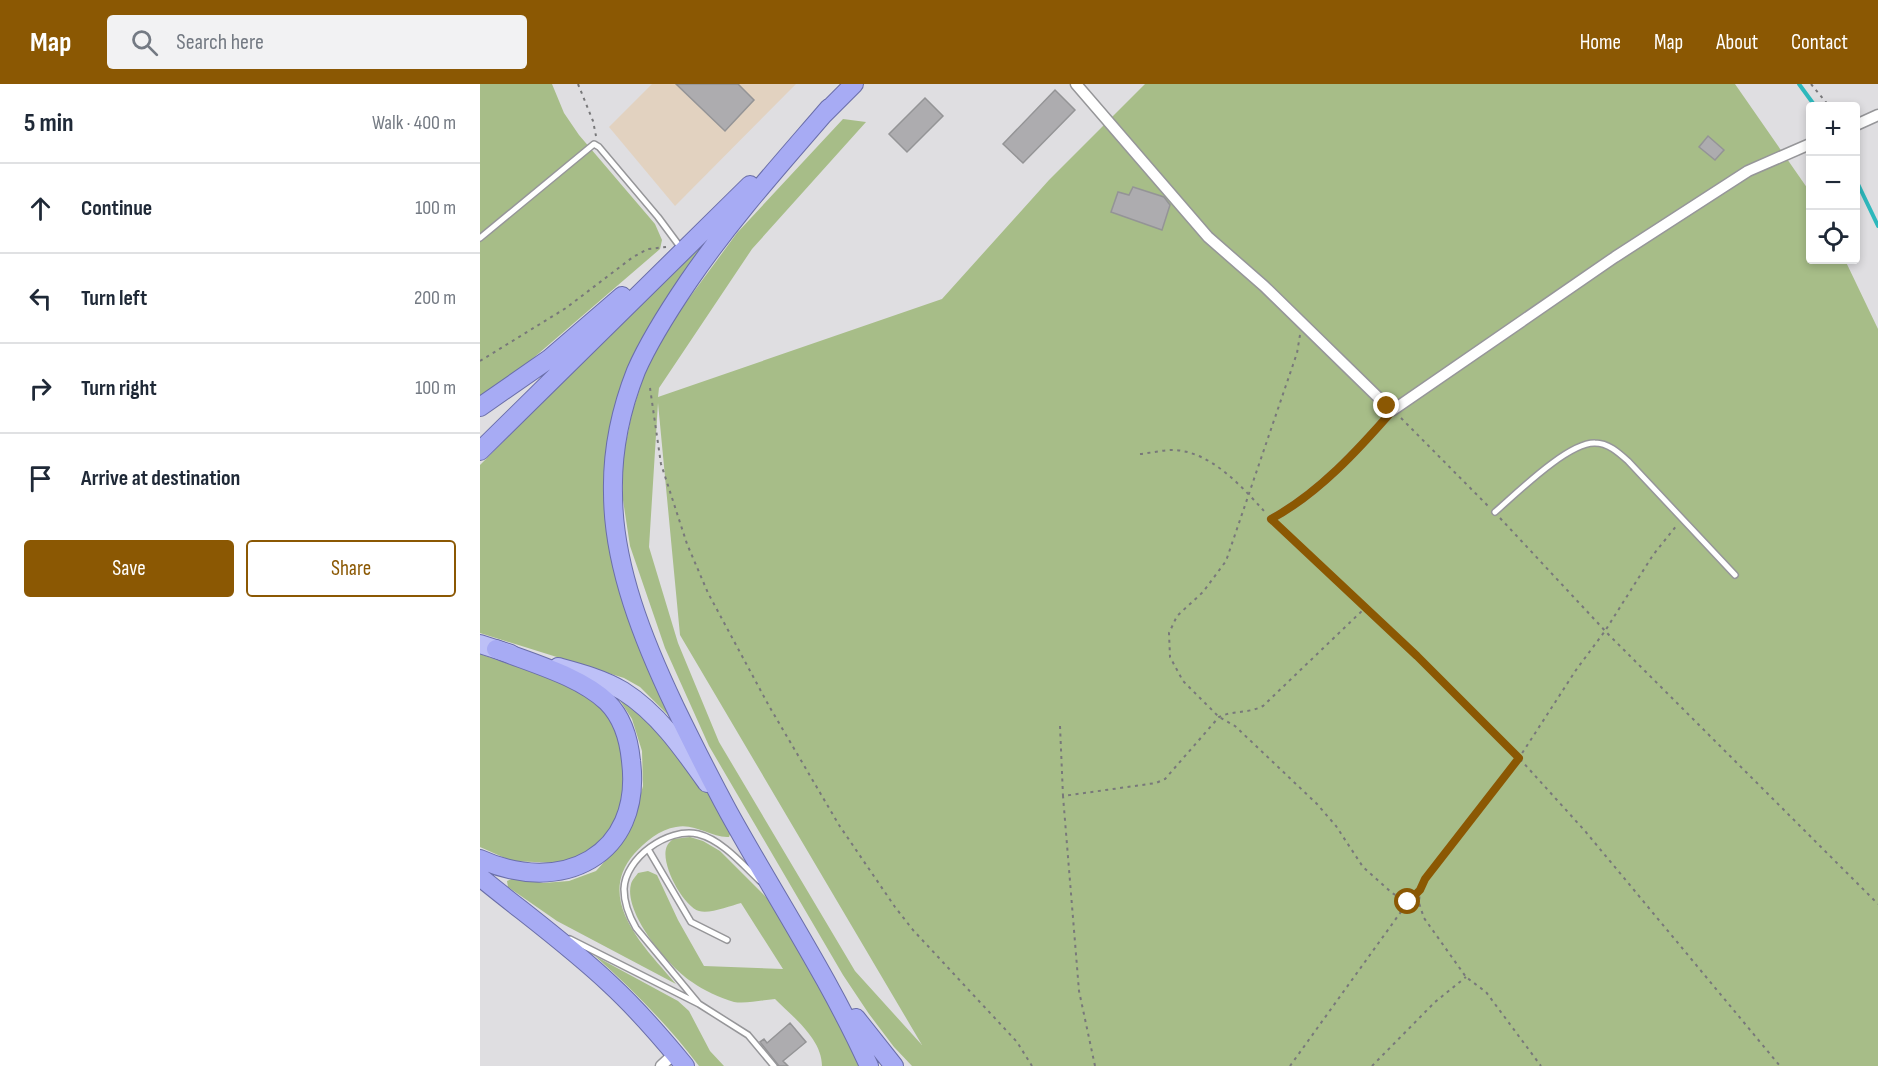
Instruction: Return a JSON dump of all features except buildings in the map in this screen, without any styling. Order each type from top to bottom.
[{"type":"highway","points":[[480,407],[549,359],[658,266],[727,206],[854,84]]},
{"type":"highway","points":[[829,108],[719,237],[663,319],[637,369],[625,403],[617,438],[613,495],[618,540],[627,585],[641,631],[658,673],[729,813],[845,1014],[869,1066]]},
{"type":"highway","points":[[480,451],[680,246]]},
{"type":"highway","points":[[480,859],[496,866],[533,874],[554,873],[594,858],[609,844],[625,820],[632,797],[633,775],[626,734],[608,703],[584,685],[488,647]]},
{"type":"highway","points":[[480,878],[549,931],[613,986],[680,1059]]},
{"type":"highway","points":[[825,980],[835,989],[861,1026],[894,1066]]},
{"type":"main road","points":[[488,647],[589,676],[622,690],[654,717],[673,738],[729,813]]},
{"type":"street","points":[[1076,84],[1208,237],[1264,286],[1393,410],[1615,257],[1739,177],[1806,146]]},
{"type":"street","points":[[1860,123],[1878,116]]},
{"type":"street","points":[[661,1066],[680,1059]]},
{"type":"lane","points":[[480,238],[588,147],[596,144],[680,246]]},
{"type":"lane","points":[[1271,519],[1286,511],[1360,448],[1393,410]]},
{"type":"lane","points":[[1495,512],[1565,453],[1581,445],[1596,443],[1610,447],[1628,460],[1735,575]]},
{"type":"lane","points":[[699,1004],[636,928],[625,903],[624,886],[628,874],[648,849],[671,835],[684,833],[704,836],[726,849],[779,898]]},
{"type":"lane","points":[[648,849],[691,922],[727,940]]},
{"type":"lane","points":[[549,931],[585,945],[699,1004],[747,1035],[774,1066]]},
{"type":"path","points":[[578,84],[597,131],[596,144]]},
{"type":"path","points":[[1812,84],[1826,102]]},
{"type":"path","points":[[480,361],[566,308],[633,257],[648,249],[680,246]]},
{"type":"path","points":[[1302,323],[1298,353],[1226,561],[1203,592],[1177,616],[1169,633],[1170,657],[1183,681],[1219,717],[1235,726],[1310,797],[1336,826],[1363,867],[1392,893],[1408,902]]},
{"type":"path","points":[[650,388],[662,464],[687,544],[708,593],[769,706],[839,825],[895,907],[913,930],[1017,1042],[1032,1066]]},
{"type":"path","points":[[1140,454],[1174,450],[1188,452],[1203,458],[1221,470],[1249,494],[1271,519],[1417,656],[1519,758],[1585,831],[1780,1066]]},
{"type":"path","points":[[1541,1066],[1486,992],[1466,976],[1424,918],[1419,903],[1420,890],[1425,879],[1519,758],[1576,670],[1605,631],[1653,555],[1683,519]]},
{"type":"path","points":[[1063,796],[1156,783],[1165,779],[1219,717],[1226,713],[1246,713],[1263,706],[1365,608]]},
{"type":"path","points":[[1605,631],[1878,904]]},
{"type":"path","points":[[1060,726],[1063,796],[1079,991],[1095,1066]]},
{"type":"path","points":[[1290,1066],[1408,902],[1420,890]]},
{"type":"path","points":[[1372,1066],[1434,1002],[1466,976]]},
{"type":"shaded area","points":[[652,84],[796,84],[675,206],[609,127]]},
{"type":"green space","points":[[480,84],[552,84],[564,113],[579,135],[655,224],[662,240],[660,249],[531,360],[480,397]]},
{"type":"green space","points":[[1145,84],[1735,84],[1806,186],[1806,264],[1847,264],[1878,329],[1878,1066],[912,1066],[894,1047],[843,975],[709,746],[665,648],[630,546],[623,500],[623,457],[632,413],[645,372],[670,324],[737,233],[843,119],[866,122],[752,249],[659,388],[658,397],[942,299],[1049,180]],"holes":[[[658,403],[680,635],[922,1045],[855,971],[719,742],[678,643],[649,547]]]},
{"type":"green space","points":[[725,221],[655,317],[607,499],[675,722],[640,687],[624,678],[480,633],[480,465]]},
{"type":"green space","points":[[480,654],[575,687],[613,716],[629,765],[620,817],[604,840],[577,857],[558,863],[512,861],[480,847]]},
{"type":"green space","points":[[619,699],[652,725],[683,758],[710,795],[731,831],[729,837],[722,837],[683,826],[664,830],[638,849],[623,871],[619,889],[622,906],[629,923],[639,940],[676,984],[557,921],[508,887],[507,881],[514,878],[543,883],[569,881],[596,871],[616,849],[632,825],[643,786],[642,751],[632,719]]},
{"type":"green space","points":[[690,837],[703,841],[720,851],[773,904],[863,1066],[822,1066],[821,1056],[812,1038],[775,999],[734,1002],[712,994],[682,975],[660,952],[641,924],[630,896],[631,884],[638,873],[648,871],[657,875],[678,920],[704,966],[783,969],[741,903],[704,912],[686,901],[669,872],[665,853],[667,845],[673,839]]},
{"type":"green space","points":[[595,956],[678,1001],[689,1011],[710,1051],[724,1066],[699,1066],[650,1008]]},
{"type":"waterway","points":[[1799,84],[1812,102]]},
{"type":"waterway","points":[[1860,188],[1878,226]]},
{"type":"route","points":[[1387,406],[1393,410],[1360,448],[1286,511],[1271,519],[1417,656],[1519,758],[1425,879],[1420,890],[1408,902]]}]
